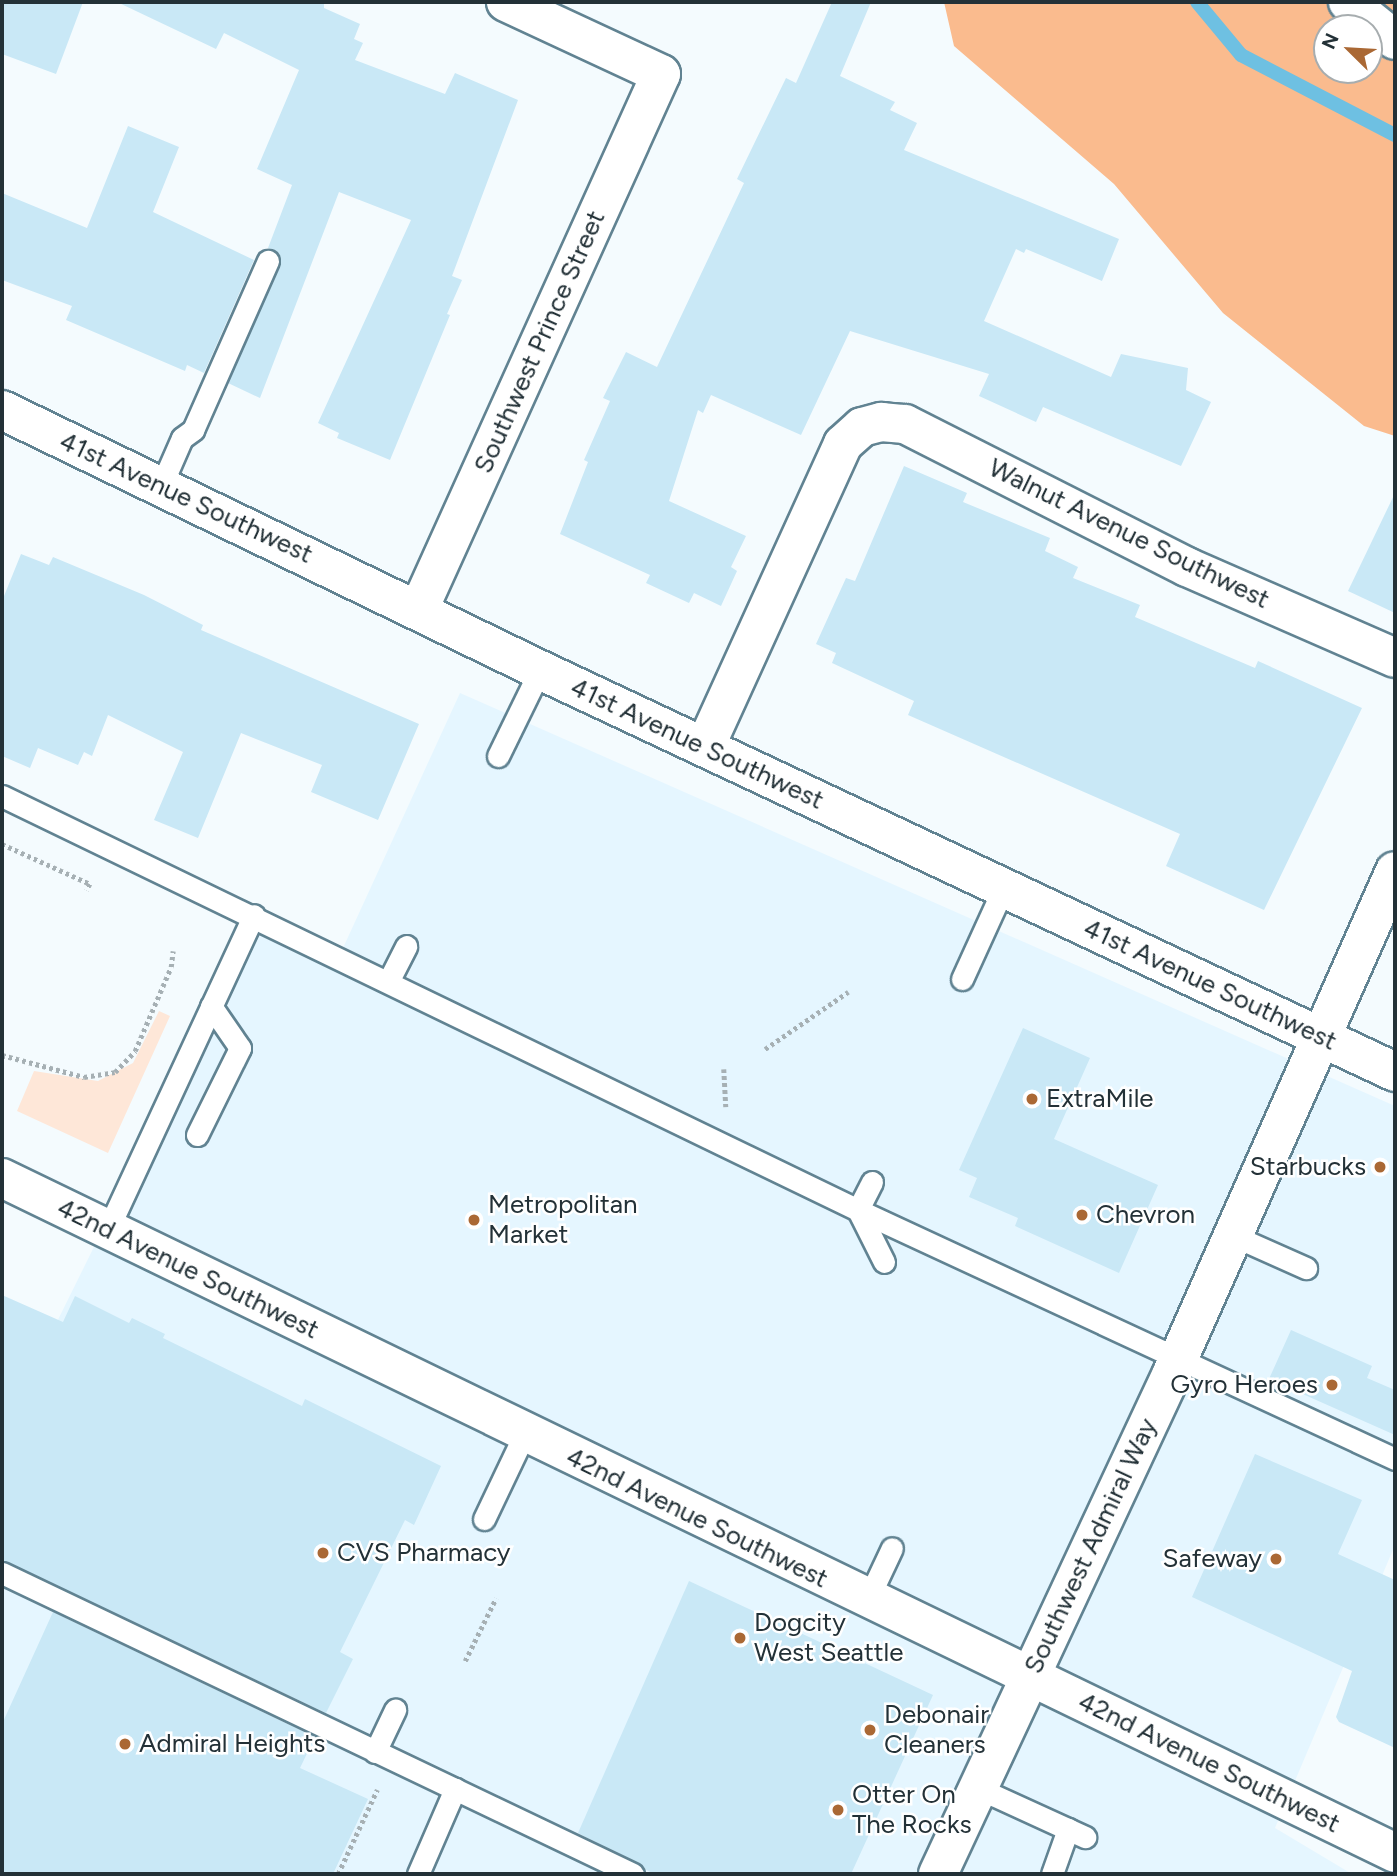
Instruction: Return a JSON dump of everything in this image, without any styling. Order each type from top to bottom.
[{"type":"street","name":"Southwest Prince Street","points":[[419,609],[661,74],[506,2]]},
{"type":"street","points":[[1348,2],[1395,40]]},
{"type":"street","name":"41st Avenue Southwest","points":[[2,410],[419,609],[540,670],[1395,1072]]},
{"type":"street","name":"Walnut Avenue Southwest","points":[[705,747],[843,444],[862,427],[905,424],[1187,567],[1395,659]]},
{"type":"street","name":"Southwest Admiral Way","points":[[938,1874],[1179,1359],[1395,871]]},
{"type":"street","name":"42nd Avenue Southwest","points":[[2,1178],[524,1435],[1395,1853]]},
{"type":"lane","points":[[161,486],[182,438],[193,430],[268,261]]},
{"type":"lane","points":[[498,756],[540,670]]},
{"type":"lane","points":[[2,796],[389,980],[859,1210],[1395,1459]]},
{"type":"lane","points":[[962,979],[1004,887]]},
{"type":"lane","points":[[108,1229],[254,915]]},
{"type":"lane","points":[[389,980],[406,946]]},
{"type":"lane","points":[[197,1135],[240,1048],[211,1006]]},
{"type":"lane","points":[[859,1210],[872,1182]]},
{"type":"lane","points":[[859,1210],[884,1262]]},
{"type":"lane","points":[[1234,1236],[1306,1268]]},
{"type":"lane","points":[[484,1519],[524,1435]]},
{"type":"lane","points":[[868,1599],[891,1548]]},
{"type":"lane","points":[[2,1573],[633,1874]]},
{"type":"lane","points":[[375,1752],[395,1710]]},
{"type":"lane","points":[[978,1788],[1077,1833],[1052,1874]]},
{"type":"lane","points":[[418,1874],[455,1789]]},
{"type":"path","points":[[2,844],[90,884],[87,890]]},
{"type":"path","points":[[2,1055],[84,1077],[115,1072],[135,1051],[171,967],[173,951]]},
{"type":"path","points":[[765,1049],[848,992]]},
{"type":"path","points":[[724,1069],[726,1114]]},
{"type":"path","points":[[465,1661],[478,1629],[496,1598]]},
{"type":"path","points":[[338,1874],[377,1790]]},
{"type":"shaded area","points":[[944,2],[1395,2],[1395,436],[1364,426],[1223,313],[1114,184],[954,46]]},
{"type":"shaded area","points":[[460,693],[1395,1106],[1395,1545],[1275,1828],[1352,1874],[2,1874],[2,1433],[261,909],[343,948]]},
{"type":"shaded area","points":[[159,1011],[170,1016],[108,1153],[17,1111],[34,1071],[98,1081],[133,1063]]},
{"type":"building","points":[[2,2],[83,2],[56,74],[2,54]]},
{"type":"building","points":[[117,2],[324,2],[324,8],[360,24],[354,39],[363,43],[355,60],[445,94],[455,73],[518,100],[452,276],[462,280],[447,314],[450,315],[390,460],[337,438],[339,433],[318,423],[411,220],[339,192],[260,398],[228,383],[280,266],[279,254],[268,248],[292,185],[257,169],[299,70],[224,33],[216,49]]},
{"type":"building","points":[[832,2],[871,2],[840,76],[895,102],[890,110],[917,123],[904,150],[1119,239],[1102,281],[1026,249],[1024,253],[1016,249],[984,321],[1111,377],[1121,354],[1188,368],[1186,390],[1211,402],[1181,466],[1043,407],[1036,422],[979,396],[989,374],[850,331],[801,435],[711,395],[703,413],[698,410],[669,501],[746,536],[731,567],[737,571],[721,606],[694,593],[689,603],[646,583],[650,575],[560,534],[588,462],[584,460],[610,401],[603,398],[626,352],[657,367],[744,183],[737,179],[786,78],[796,83]]},
{"type":"building","points":[[128,126],[179,147],[153,212],[254,260],[204,373],[187,365],[185,371],[66,320],[72,306],[2,280],[2,193],[87,228]]},
{"type":"building","points":[[904,466],[967,493],[963,502],[1050,538],[1045,551],[1078,567],[1073,578],[1140,605],[1135,617],[1255,668],[1258,661],[1362,708],[1264,910],[1166,866],[1180,834],[908,715],[914,701],[832,663],[836,653],[816,644],[846,578],[855,581]]},
{"type":"building","points":[[1395,493],[1395,613],[1348,591]]},
{"type":"building","points":[[21,554],[49,565],[53,557],[144,595],[203,625],[201,630],[419,724],[378,820],[311,792],[322,765],[241,733],[198,838],[154,820],[183,752],[108,715],[92,756],[84,752],[78,765],[38,748],[30,768],[2,756],[2,601]]},
{"type":"building","points":[[1023,1028],[1090,1058],[1054,1139],[1158,1185],[1119,1273],[1015,1226],[1018,1218],[969,1197],[977,1178],[959,1170]]},
{"type":"building","points":[[2,1295],[63,1322],[75,1296],[129,1323],[132,1318],[165,1334],[163,1338],[302,1406],[305,1399],[441,1466],[414,1525],[405,1520],[340,1652],[353,1659],[326,1713],[2,1560]]},
{"type":"building","name":"Gyro Heroes","points":[[1291,1330],[1372,1366],[1367,1378],[1395,1390],[1395,1435],[1269,1379]]},
{"type":"building","name":"Safeway","points":[[1255,1454],[1362,1500],[1338,1554],[1395,1580],[1395,1748],[1339,1722],[1336,1717],[1352,1671],[1192,1597]]},
{"type":"building","points":[[689,1581],[933,1695],[851,1874],[654,1874],[578,1833]]},
{"type":"building","name":"Admiral Heights","points":[[53,1612],[315,1737],[300,1768],[368,1799],[333,1874],[2,1874],[2,1724]]},
{"type":"waterway","points":[[1197,2],[1241,55],[1395,135]]},
{"type":"place","name":"ExtraMile","points":[[1032,1099]]},
{"type":"place","name":"Starbucks","points":[[1380,1167]]},
{"type":"place","name":"Chevron","points":[[1082,1215]]},
{"type":"place","name":"Metropolitan Market","points":[[474,1220]]},
{"type":"place","name":"Gyro Heroes","points":[[1332,1385]]},
{"type":"place","name":"CVS Pharmacy","points":[[323,1553]]},
{"type":"place","name":"Safeway","points":[[1276,1559]]},
{"type":"place","name":"Dogcity West Seattle","points":[[740,1638]]},
{"type":"place","name":"Debonair Cleaners","points":[[870,1730]]},
{"type":"place","name":"Admiral Heights","points":[[125,1744]]},
{"type":"place","name":"Otter On The Rocks","points":[[838,1810]]}]
